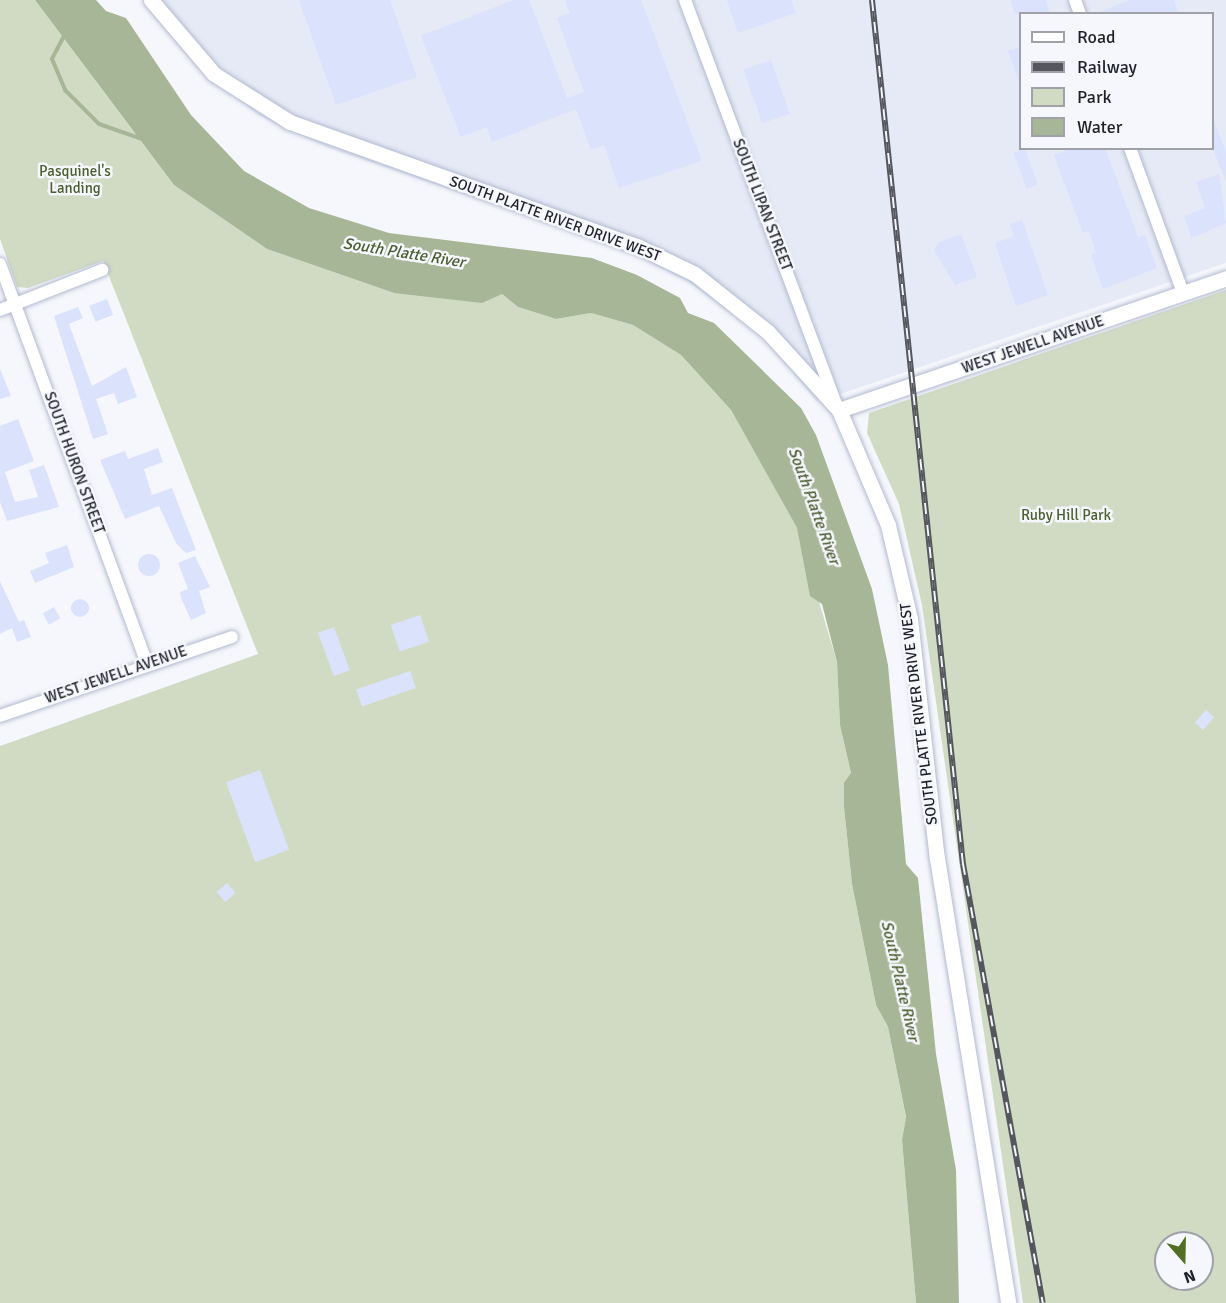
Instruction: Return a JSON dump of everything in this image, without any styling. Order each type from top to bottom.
[{"type":"street","name":"SOUTH PLATTE RIVER DRIVE WEST","points":[[151,0],[214,74],[290,122],[637,246],[695,274],[768,332],[839,410],[888,525],[910,619],[937,858],[1008,1303]]},
{"type":"street","name":"SOUTH LIPAN STREET","points":[[685,0],[839,410]]},
{"type":"street","points":[[1131,150],[1183,293]]},
{"type":"street","name":"SOUTH HURON STREET","points":[[0,264],[147,663]]},
{"type":"street","points":[[0,310],[102,270]]},
{"type":"street","name":"WEST JEWELL AVENUE","points":[[839,410],[1226,278]]},
{"type":"street","name":"WEST JEWELL AVENUE","points":[[0,716],[147,663],[232,637]]},
{"type":"shaded area","points":[[146,0],[1226,0],[1226,263],[817,402],[762,335],[688,282],[627,250],[326,147],[258,115],[203,69]]},
{"type":"green space","name":"Pasquinel's Landing","points":[[0,0],[35,0],[174,185],[267,249],[394,293],[502,294],[518,307],[556,319],[591,313],[633,325],[681,355],[731,410],[797,528],[837,662],[840,725],[851,773],[844,807],[852,884],[876,1005],[888,1027],[906,1118],[902,1140],[916,1303],[0,1303],[0,746],[258,654],[103,261],[28,288],[17,287],[0,239]]},
{"type":"green space","name":"Ruby Hill Park","points":[[1226,290],[1226,1303],[1023,1303],[922,605],[899,504],[867,433],[869,413]]},
{"type":"water","name":"South Platte River","points":[[35,0],[96,0],[106,11],[126,18],[191,115],[244,171],[309,208],[389,233],[592,258],[637,275],[680,298],[688,313],[714,323],[801,408],[816,435],[872,589],[888,665],[906,864],[918,878],[936,1054],[956,1170],[959,1303],[916,1303],[902,1140],[906,1117],[888,1027],[876,1005],[852,884],[844,807],[844,783],[851,773],[840,725],[837,662],[822,604],[810,596],[797,528],[731,410],[681,355],[633,325],[591,313],[556,319],[518,307],[502,294],[482,303],[394,293],[267,249],[174,185]]},
{"type":"building","points":[[299,0],[390,0],[417,77],[336,105]]},
{"type":"building","points":[[513,0],[529,0],[567,98],[584,92],[557,18],[570,13],[565,0],[641,0],[702,161],[619,188],[604,145],[591,150],[576,109],[492,142],[487,127],[461,137],[421,36]]},
{"type":"building","points":[[727,0],[791,0],[796,13],[738,33]]},
{"type":"building","points":[[1010,0],[1046,0],[1049,12],[1019,12],[1015,14]]},
{"type":"building","points":[[1129,0],[1174,0],[1178,12],[1100,12]]},
{"type":"building","points":[[1019,47],[1019,81],[1008,51]]},
{"type":"building","points":[[771,60],[790,114],[762,123],[744,69]]},
{"type":"building","points":[[1214,123],[1226,151],[1226,181],[1213,150]]},
{"type":"building","points":[[1022,150],[1025,150],[1038,185],[1027,189],[1014,153]]},
{"type":"building","points":[[1068,150],[1106,150],[1138,237],[1145,235],[1157,268],[1103,289],[1091,255],[1096,253],[1089,231],[1083,233],[1054,155]]},
{"type":"building","points":[[1219,174],[1226,223],[1192,238],[1184,216],[1205,208],[1196,182]]},
{"type":"building","points":[[1022,220],[1048,295],[1016,306],[995,243],[1014,236],[1010,224]]},
{"type":"building","points":[[961,234],[977,277],[955,285],[934,250],[939,242]]},
{"type":"building","points":[[107,299],[113,315],[95,322],[89,306]]},
{"type":"building","points":[[78,307],[83,318],[69,324],[92,386],[126,367],[137,397],[118,404],[114,393],[96,399],[108,434],[93,439],[54,316]]},
{"type":"building","points":[[0,369],[11,396],[0,399]]},
{"type":"building","points":[[18,419],[34,461],[5,472],[15,502],[38,497],[29,470],[44,465],[59,507],[7,521],[0,502],[0,426]]},
{"type":"building","points":[[158,448],[163,462],[144,469],[152,495],[172,488],[196,550],[186,553],[176,543],[159,506],[125,519],[100,460],[125,451],[128,459]]},
{"type":"building","points":[[67,545],[74,567],[35,583],[30,571],[49,563],[45,553]]},
{"type":"building","points":[[149,554],[157,557],[160,565],[157,573],[149,576],[141,573],[138,565],[141,557]]},
{"type":"building","points":[[195,556],[210,587],[199,591],[206,613],[191,620],[181,598],[180,592],[188,589],[178,563]]},
{"type":"building","points":[[0,581],[19,622],[24,620],[31,637],[17,642],[12,628],[0,634]]},
{"type":"building","points":[[80,599],[86,602],[89,608],[86,614],[80,617],[74,614],[71,608],[74,602]]},
{"type":"building","points":[[54,607],[60,618],[49,625],[43,613]]},
{"type":"building","points":[[420,615],[429,641],[400,652],[391,625]]},
{"type":"building","points":[[334,627],[350,670],[334,676],[318,633]]},
{"type":"building","points":[[410,671],[416,688],[362,707],[356,690]]},
{"type":"building","points":[[1206,710],[1214,717],[1203,730],[1195,723]]},
{"type":"building","points":[[260,770],[289,850],[255,862],[226,782]]},
{"type":"building","points":[[227,883],[236,893],[225,902],[217,892]]},
{"type":"waterway","points":[[64,36],[52,59],[65,90],[99,124],[142,139]]},
{"type":"railway","points":[[872,0],[963,864],[1043,1303]]}]
